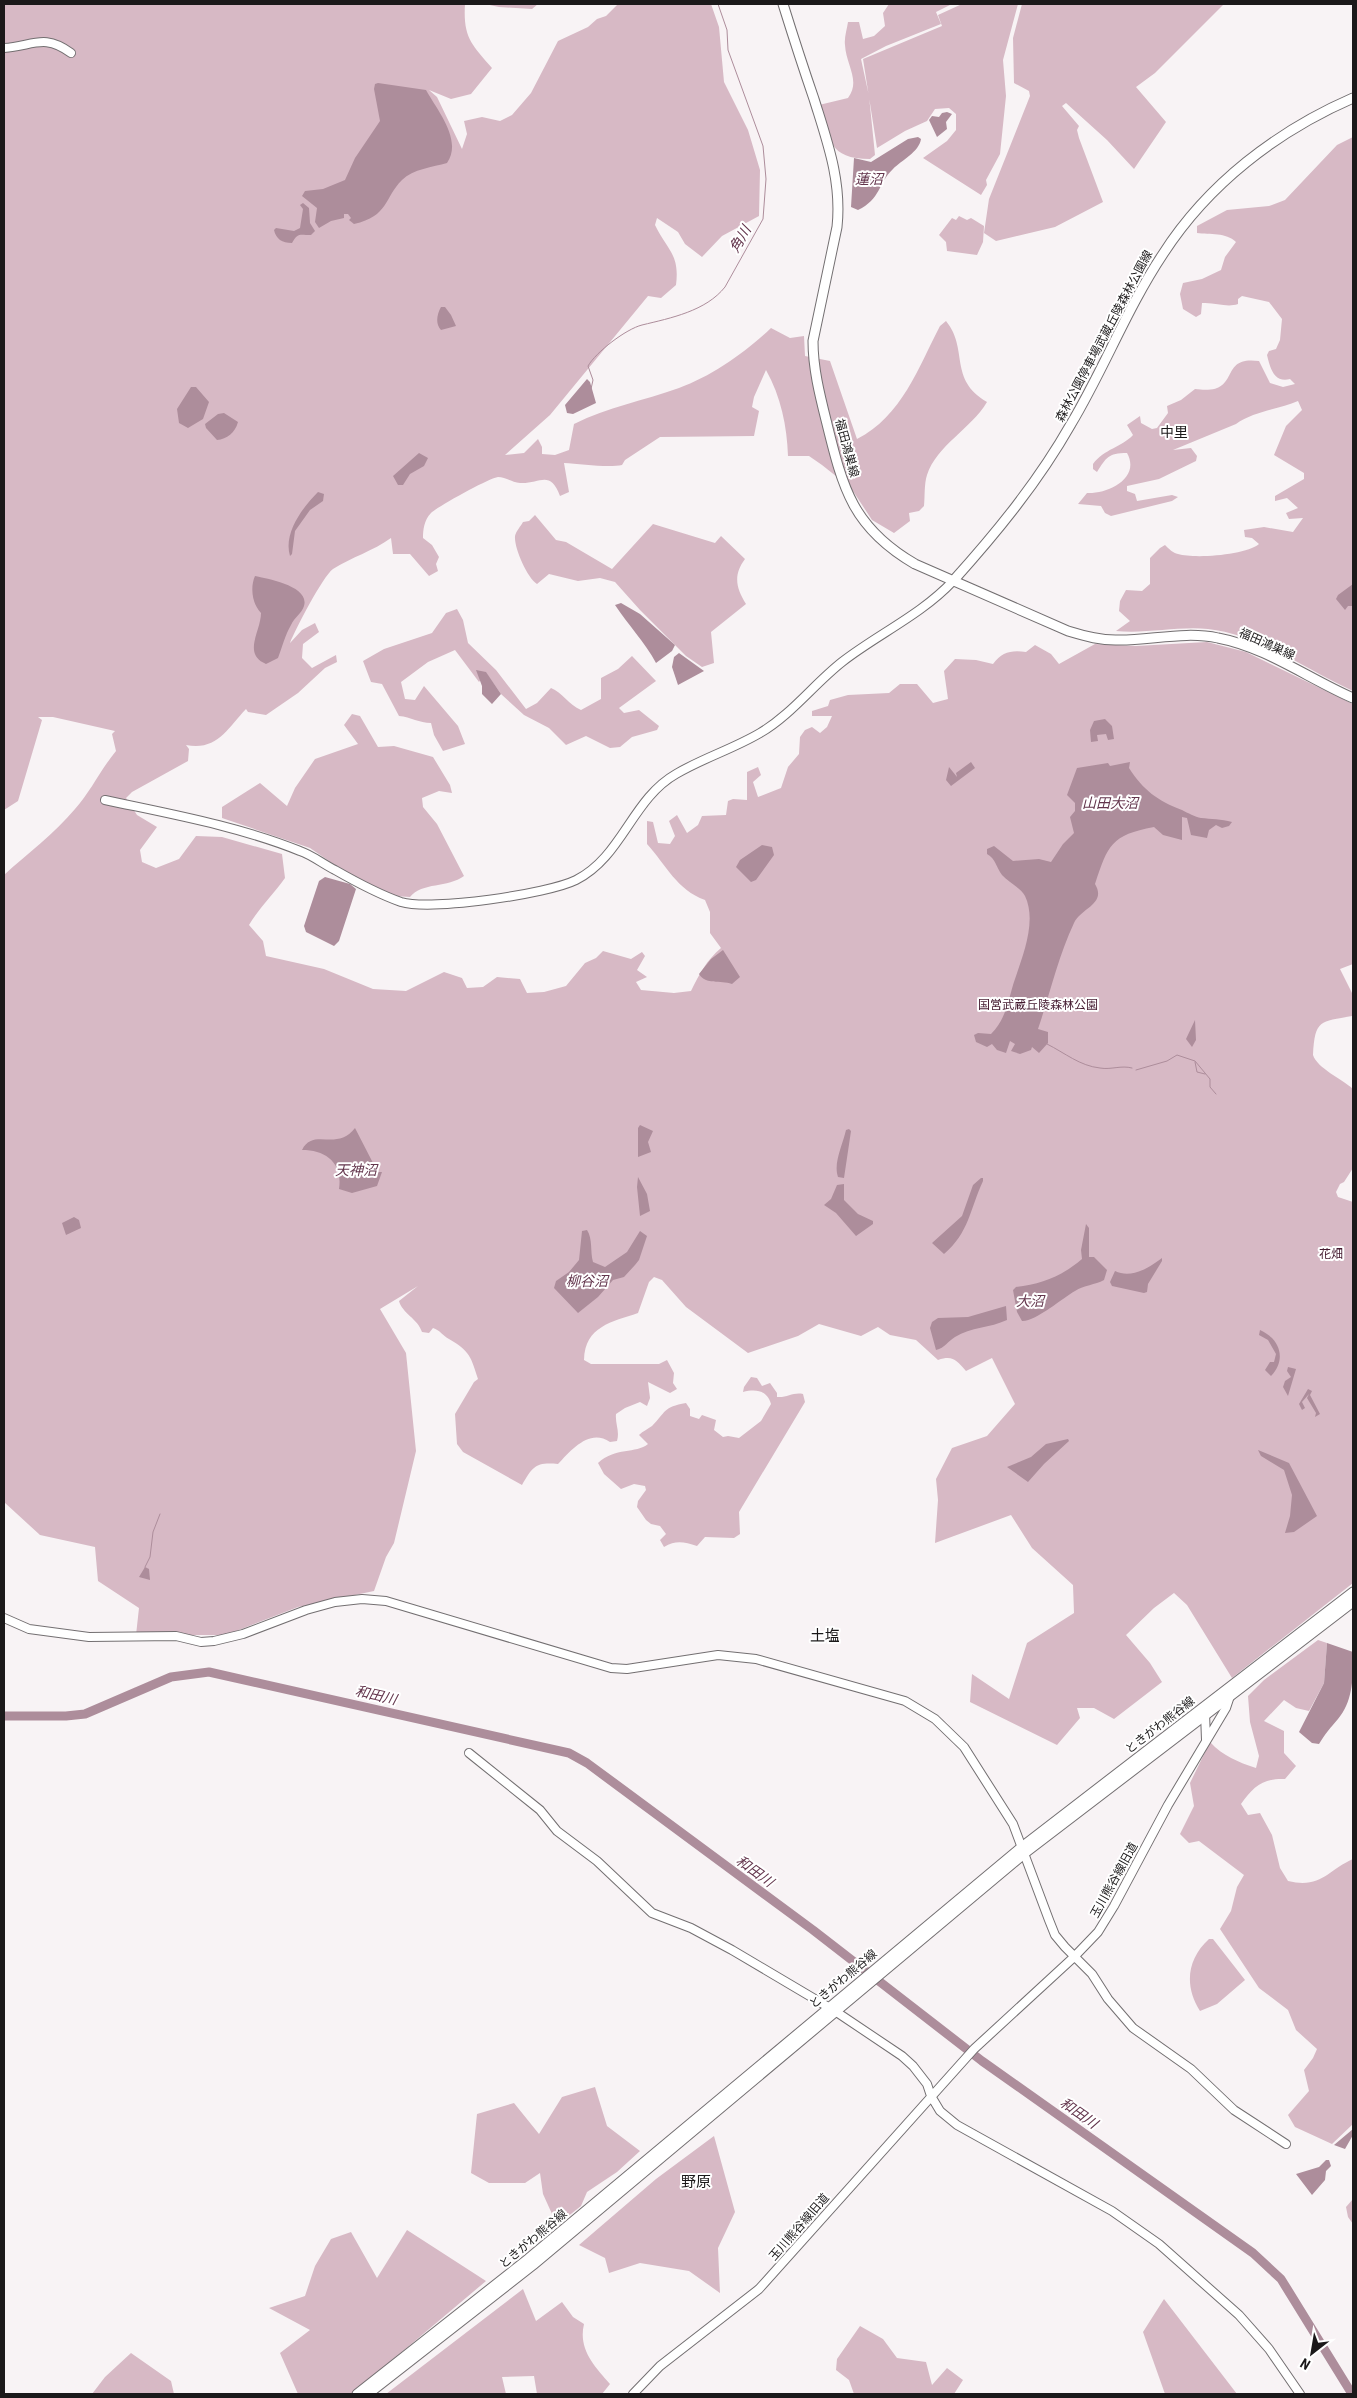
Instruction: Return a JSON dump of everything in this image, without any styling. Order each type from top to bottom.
[{"type":"main road","name":"福田鴻巣線","points":[[783,4],[832,155],[837,185],[837,226],[816,323],[813,356],[819,394],[840,477],[848,495],[873,533],[901,556],[1044,623],[1090,637],[1119,640],[1191,635],[1217,637],[1237,642],[1353,698]]},
{"type":"main road","name":"森林公園停車場武蔵丘陵森林公園線","points":[[953,582],[1023,500],[1052,457],[1073,422],[1137,297],[1179,232],[1236,171],[1269,145],[1327,110],[1353,98]]},
{"type":"main road","name":"ときがわ熊谷線","points":[[357,2394],[484,2295],[1024,1850],[1353,1592]]},
{"type":"main road","name":"ときがわ熊谷線","points":[[1024,1850],[1353,1602]]},
{"type":"main road","name":"ときがわ熊谷線","points":[[368,2394],[533,2265],[832,2009]]},
{"type":"street","points":[[4,48],[44,41],[56,43],[71,53]]},
{"type":"street","points":[[105,800],[241,831],[303,851],[362,886],[402,902],[420,905],[451,904],[548,890],[575,881],[593,870],[605,858],[643,804],[673,775],[761,733],[785,715],[842,663],[928,606],[953,582]]},
{"type":"street","points":[[4,1618],[29,1629],[89,1637],[176,1636],[201,1642],[214,1641],[242,1634],[319,1606],[345,1600],[362,1599],[403,1605],[611,1668],[627,1669],[718,1655],[756,1659],[857,1685],[905,1701],[935,1719],[964,1747],[1004,1808],[1024,1850],[1055,1935],[1092,1974],[1108,1998],[1133,2028],[1190,2069],[1234,2110],[1286,2144]]},
{"type":"street","name":"玉川熊谷線旧道","points":[[633,2394],[666,2360],[759,2288],[974,2049],[1074,1957],[1107,1919],[1159,1821],[1226,1708],[1230,1696]]},
{"type":"street","points":[[1206,1742],[1204,1715],[1208,1704]]},
{"type":"street","points":[[1192,1725],[1200,1725],[1206,1729]]},
{"type":"street","points":[[469,1753],[540,1810],[557,1831],[597,1861],[652,1914],[691,1928],[712,1939],[868,2032],[913,2066],[927,2084],[931,2096],[940,2111],[956,2126],[1112,2211],[1159,2244],[1239,2315],[1269,2349],[1300,2394]]},
{"type":"green space","name":"国営武蔵丘陵森林公園","points":[[4,4],[465,4],[467,32],[474,46],[492,68],[471,94],[451,99],[429,90],[437,97],[462,149],[467,134],[464,121],[482,117],[500,121],[512,115],[531,93],[558,41],[606,16],[618,4],[711,4],[719,27],[724,82],[748,130],[760,170],[759,216],[722,236],[702,257],[685,244],[678,232],[657,218],[655,225],[672,253],[676,266],[676,285],[661,298],[648,296],[550,415],[505,455],[524,453],[538,439],[542,447],[542,454],[555,455],[569,450],[574,424],[613,409],[666,393],[704,377],[751,346],[771,328],[790,338],[804,336],[805,356],[830,361],[857,439],[886,418],[897,404],[916,374],[940,326],[946,321],[957,342],[963,374],[967,384],[987,402],[972,421],[938,455],[927,475],[924,506],[919,511],[909,513],[910,521],[894,533],[872,520],[851,488],[822,465],[809,456],[788,456],[782,412],[776,391],[766,370],[754,397],[752,407],[759,411],[754,436],[660,437],[625,460],[622,465],[602,466],[564,463],[569,492],[560,496],[556,488],[548,480],[520,483],[498,477],[474,487],[443,505],[431,513],[425,522],[423,538],[432,545],[439,557],[436,564],[438,571],[429,576],[410,554],[393,554],[391,538],[333,569],[316,592],[290,643],[302,630],[315,623],[319,632],[303,644],[302,658],[312,668],[336,655],[337,662],[325,668],[298,693],[266,715],[248,712],[246,709],[227,731],[214,742],[197,746],[186,745],[189,749],[188,761],[132,792],[126,798],[137,815],[157,827],[140,850],[142,862],[156,868],[179,859],[196,836],[222,837],[282,854],[285,878],[249,925],[263,941],[266,956],[324,969],[373,989],[406,991],[444,972],[462,978],[467,988],[483,987],[497,977],[520,979],[527,993],[544,992],[566,986],[585,963],[596,958],[603,951],[631,959],[642,952],[645,956],[637,970],[647,977],[636,982],[641,990],[674,993],[691,991],[704,968],[721,948],[710,933],[710,912],[705,900],[695,896],[679,883],[647,844],[647,821],[653,822],[658,843],[670,844],[675,836],[669,821],[677,815],[687,833],[698,825],[702,816],[726,815],[728,801],[733,799],[747,800],[747,772],[758,767],[761,775],[753,782],[758,797],[781,788],[788,767],[799,754],[800,737],[805,730],[812,727],[820,733],[827,727],[832,716],[812,716],[812,711],[828,706],[830,700],[848,695],[889,693],[900,684],[917,684],[933,703],[948,699],[944,671],[955,659],[976,660],[993,664],[1003,654],[1016,651],[1026,652],[1035,645],[1051,654],[1059,664],[1095,644],[1136,646],[1207,642],[1246,652],[1353,704],[1353,964],[1340,969],[1353,995],[1353,1042],[1352,1016],[1326,1021],[1321,1024],[1315,1035],[1313,1055],[1319,1064],[1353,1089],[1353,1168],[1336,1192],[1338,1197],[1353,1202],[1353,1583],[1232,1678],[1187,1605],[1174,1593],[1154,1608],[1126,1635],[1150,1663],[1162,1682],[1114,1719],[1094,1708],[1077,1708],[1080,1718],[1057,1745],[970,1702],[972,1674],[1009,1699],[1027,1643],[1074,1613],[1073,1585],[1032,1548],[1011,1515],[935,1543],[938,1500],[936,1479],[952,1448],[987,1436],[1015,1404],[992,1358],[966,1371],[951,1358],[938,1360],[916,1340],[890,1335],[878,1327],[861,1336],[819,1324],[798,1336],[748,1353],[686,1307],[662,1280],[654,1277],[649,1282],[638,1313],[610,1323],[595,1333],[589,1340],[584,1360],[591,1364],[659,1364],[667,1360],[674,1373],[673,1383],[677,1389],[670,1393],[648,1382],[650,1398],[647,1406],[640,1402],[616,1414],[617,1441],[610,1442],[603,1438],[595,1437],[588,1439],[569,1452],[558,1464],[545,1464],[532,1469],[522,1485],[463,1452],[457,1444],[455,1414],[474,1382],[478,1379],[466,1351],[433,1328],[429,1333],[422,1332],[417,1323],[401,1305],[399,1301],[418,1286],[380,1309],[406,1353],[416,1451],[394,1543],[386,1557],[374,1591],[298,1607],[226,1635],[136,1635],[139,1608],[98,1581],[95,1547],[40,1535],[4,1502],[4,875],[67,818],[81,802],[116,751],[112,734],[115,731],[53,717],[38,717],[42,720],[18,801],[4,810]]},
{"type":"green space","points":[[485,4],[538,4],[532,9],[499,7]]},
{"type":"green space","points":[[889,4],[952,4],[936,12],[941,24],[886,46],[861,59],[869,96],[875,155],[870,159],[856,158],[838,151],[833,145],[819,105],[848,98],[852,92],[853,79],[845,42],[848,22],[859,22],[863,39],[874,36],[885,26],[883,13]]},
{"type":"green space","points":[[962,4],[1018,4],[1003,60],[1006,96],[1000,154],[986,180],[987,185],[981,195],[923,158],[947,141],[956,130],[956,114],[949,108],[935,109],[927,121],[905,131],[877,148],[863,59],[942,26],[938,15]]},
{"type":"green space","points":[[1022,4],[1224,4],[1155,73],[1136,87],[1166,122],[1134,169],[1107,140],[1066,103],[1062,106],[1079,126],[1077,130],[1079,138],[1103,202],[1055,227],[996,241],[984,233],[989,199],[1030,96],[1029,91],[1014,83],[1013,38]]},
{"type":"green space","points":[[1353,137],[1353,691],[1283,654],[1246,638],[1228,633],[1197,628],[1139,632],[1116,631],[1130,621],[1119,611],[1120,601],[1126,590],[1142,591],[1150,584],[1150,558],[1165,545],[1178,554],[1196,556],[1220,555],[1243,551],[1259,544],[1252,538],[1245,537],[1244,530],[1264,527],[1293,532],[1303,518],[1289,519],[1286,513],[1298,508],[1287,498],[1275,501],[1275,496],[1304,479],[1304,473],[1274,455],[1286,426],[1302,410],[1298,401],[1251,416],[1173,450],[1191,448],[1197,456],[1196,461],[1159,479],[1127,486],[1127,491],[1135,494],[1137,501],[1172,495],[1178,497],[1172,501],[1111,516],[1105,513],[1101,506],[1078,504],[1087,493],[1104,491],[1120,483],[1126,477],[1130,470],[1127,453],[1108,457],[1097,472],[1093,469],[1093,464],[1102,455],[1133,435],[1127,425],[1140,416],[1141,423],[1152,429],[1157,428],[1168,413],[1167,406],[1181,400],[1195,389],[1210,390],[1220,387],[1238,364],[1246,361],[1259,361],[1270,383],[1283,387],[1295,384],[1290,379],[1285,380],[1276,377],[1270,365],[1267,355],[1269,351],[1276,349],[1280,340],[1282,319],[1269,302],[1242,296],[1238,299],[1238,304],[1234,305],[1202,303],[1201,314],[1196,317],[1183,309],[1180,294],[1183,283],[1202,279],[1221,270],[1225,257],[1236,242],[1223,235],[1197,233],[1197,226],[1227,210],[1269,206],[1285,200],[1337,145]]},
{"type":"green space","points":[[959,216],[967,220],[971,218],[984,226],[983,242],[977,255],[947,251],[946,242],[939,235],[952,218],[956,220]]},
{"type":"green space","points":[[535,515],[556,540],[566,542],[612,569],[653,524],[715,543],[721,536],[745,559],[737,576],[737,581],[746,604],[711,632],[714,663],[702,667],[686,656],[615,582],[600,578],[578,581],[549,574],[537,584],[529,575],[522,562],[515,541],[516,532],[523,522],[529,521]]},
{"type":"green space","points":[[457,609],[463,620],[468,643],[496,670],[526,709],[537,703],[551,688],[559,692],[581,710],[601,699],[601,678],[618,669],[632,656],[656,681],[619,708],[624,713],[639,710],[659,726],[657,730],[632,737],[620,747],[610,748],[586,736],[566,745],[549,728],[524,715],[501,694],[486,673],[479,682],[455,650],[428,662],[401,682],[405,699],[415,700],[424,686],[458,726],[465,744],[443,751],[434,735],[431,723],[399,716],[382,684],[371,682],[363,661],[384,649],[432,633],[446,613]]},
{"type":"green space","points":[[352,714],[360,716],[378,747],[394,746],[433,757],[450,785],[452,793],[439,791],[422,798],[423,807],[437,824],[464,876],[458,880],[421,889],[410,897],[379,895],[310,848],[222,818],[222,807],[260,783],[287,806],[295,788],[315,759],[358,744],[344,725]]},
{"type":"green space","points":[[751,1377],[757,1378],[762,1386],[770,1383],[777,1393],[777,1397],[803,1394],[805,1402],[739,1512],[740,1534],[734,1538],[705,1537],[697,1546],[680,1542],[664,1547],[660,1540],[666,1534],[660,1526],[651,1524],[646,1520],[637,1507],[638,1501],[646,1490],[645,1486],[634,1484],[621,1489],[604,1474],[598,1463],[611,1455],[638,1449],[648,1444],[639,1435],[652,1426],[669,1408],[686,1403],[690,1409],[690,1416],[699,1419],[702,1415],[716,1420],[714,1430],[723,1437],[739,1438],[761,1421],[771,1404],[764,1393],[743,1392]]},
{"type":"green space","points":[[1318,1640],[1327,1643],[1324,1683],[1309,1711],[1296,1708],[1284,1700],[1264,1721],[1284,1731],[1284,1753],[1296,1766],[1285,1779],[1271,1780],[1254,1788],[1241,1804],[1248,1815],[1260,1813],[1272,1835],[1280,1868],[1288,1881],[1299,1883],[1316,1880],[1353,1859],[1353,2124],[1332,2144],[1295,2127],[1288,2115],[1309,2091],[1304,2070],[1317,2049],[1296,2030],[1288,2010],[1259,1988],[1220,1929],[1231,1911],[1237,1887],[1244,1875],[1199,1841],[1189,1843],[1180,1834],[1194,1806],[1190,1783],[1210,1742],[1231,1758],[1256,1768],[1259,1756],[1250,1722],[1248,1696],[1264,1680]]},
{"type":"green space","points":[[1209,1939],[1213,1939],[1245,1980],[1217,2004],[1200,2011],[1192,1992],[1190,1973],[1196,1955]]},
{"type":"green space","points":[[595,2087],[607,2126],[640,2151],[617,2172],[587,2192],[581,2206],[557,2225],[543,2194],[540,2173],[525,2183],[489,2183],[471,2173],[477,2114],[514,2103],[539,2134],[562,2097]]},
{"type":"green space","points":[[714,2136],[735,2212],[718,2248],[720,2293],[689,2271],[640,2263],[609,2273],[605,2258],[579,2245],[656,2179]]},
{"type":"green space","points":[[1353,2199],[1353,2224],[1348,2217],[1346,2207]]},
{"type":"green space","points":[[407,2230],[486,2281],[352,2394],[298,2394],[280,2353],[310,2330],[269,2308],[305,2296],[315,2266],[331,2239],[351,2232],[377,2278]]},
{"type":"green space","points":[[523,2289],[536,2321],[562,2302],[573,2317],[584,2324],[583,2341],[585,2349],[598,2371],[610,2384],[602,2394],[537,2394],[534,2376],[502,2377],[506,2394],[386,2394]]},
{"type":"green space","points":[[1164,2299],[1237,2394],[1165,2394],[1143,2332]]},
{"type":"green space","points":[[860,2326],[883,2339],[897,2358],[926,2362],[932,2385],[947,2368],[963,2380],[954,2394],[854,2394],[849,2380],[836,2370],[837,2359]]},
{"type":"green space","points":[[131,2353],[171,2381],[174,2394],[92,2394],[105,2377]]},
{"type":"water","points":[[375,84],[426,90],[447,125],[452,145],[451,154],[447,163],[412,173],[402,180],[384,206],[374,216],[354,224],[349,220],[351,218],[348,214],[344,214],[344,218],[331,221],[319,228],[315,222],[317,208],[302,196],[305,191],[323,189],[345,180],[355,158],[380,121],[374,89]]},
{"type":"water","points":[[942,113],[952,114],[946,122],[947,129],[937,137],[929,120],[932,116],[939,117]]},
{"type":"water","name":"蓮沼","points":[[918,137],[921,139],[920,144],[910,156],[888,174],[871,201],[858,210],[851,207],[854,158],[871,162],[908,139]]},
{"type":"water","points":[[303,203],[309,208],[310,223],[315,231],[311,235],[298,236],[292,243],[280,240],[274,230],[276,228],[294,231],[300,228],[303,209],[300,205]]},
{"type":"water","points":[[441,307],[445,307],[456,326],[441,330],[437,319]]},
{"type":"water","points":[[587,379],[590,382],[596,403],[573,414],[567,413],[565,405]]},
{"type":"water","points":[[191,387],[196,387],[209,402],[203,419],[188,428],[179,423],[177,409]]},
{"type":"water","points":[[224,413],[238,422],[230,435],[217,440],[206,428],[205,424],[218,414]]},
{"type":"water","points":[[419,453],[428,458],[424,466],[410,474],[403,485],[398,485],[393,476]]},
{"type":"water","points":[[318,492],[324,494],[323,501],[310,510],[295,531],[292,554],[290,556],[289,538],[292,530],[306,505]]},
{"type":"water","points":[[255,576],[287,585],[301,593],[304,599],[303,609],[292,622],[278,658],[266,664],[259,660],[254,648],[261,613],[253,595]]},
{"type":"water","points":[[1353,584],[1353,606],[1348,606],[1345,610],[1336,599],[1338,595]]},
{"type":"water","points":[[621,603],[640,614],[675,645],[672,651],[656,663],[615,605]]},
{"type":"water","points":[[679,653],[704,671],[678,685],[672,667],[674,657]]},
{"type":"water","points":[[476,670],[486,672],[501,694],[492,704],[482,694],[482,686]]},
{"type":"water","points":[[1105,719],[1112,726],[1114,739],[1108,740],[1106,734],[1097,735],[1098,741],[1091,742],[1090,730],[1094,721]]},
{"type":"water","points":[[971,762],[975,768],[951,786],[946,780],[949,767],[957,777],[956,773]]},
{"type":"water","name":"山田大沼","points":[[1130,762],[1129,768],[1134,776],[1158,799],[1196,817],[1232,822],[1229,826],[1222,828],[1216,825],[1209,830],[1207,838],[1191,835],[1187,818],[1182,817],[1182,840],[1163,835],[1154,827],[1128,834],[1113,844],[1108,851],[1095,884],[1098,896],[1074,923],[1059,962],[1038,1029],[1048,1032],[1048,1043],[1039,1053],[1032,1047],[1031,1050],[1020,1054],[1011,1051],[1015,1044],[1010,1041],[1006,1053],[997,1050],[992,1044],[987,1047],[976,1042],[974,1035],[978,1033],[991,1034],[1004,1015],[1028,938],[1030,916],[1025,896],[1021,890],[1002,875],[994,861],[987,854],[987,849],[994,846],[1013,861],[1039,859],[1051,862],[1063,844],[1074,833],[1070,817],[1075,811],[1075,803],[1067,795],[1077,768],[1108,763],[1110,766]]},
{"type":"water","points":[[762,845],[772,847],[774,855],[756,880],[751,882],[736,867],[740,860]]},
{"type":"water","points":[[325,877],[350,884],[356,889],[339,941],[334,946],[306,932],[304,926],[319,881]]},
{"type":"water","points":[[723,950],[740,977],[732,984],[705,980],[699,974],[711,959]]},
{"type":"water","points":[[1195,1020],[1196,1040],[1192,1047],[1186,1039]]},
{"type":"water","points":[[640,1125],[653,1131],[648,1142],[651,1152],[638,1157],[638,1128]]},
{"type":"water","name":"天神沼","points":[[355,1128],[373,1163],[374,1172],[382,1172],[377,1186],[352,1193],[339,1189],[340,1180],[338,1172],[331,1160],[318,1152],[302,1150],[312,1140],[341,1138],[348,1135]]},
{"type":"water","points":[[849,1129],[851,1131],[844,1178],[838,1177],[837,1166],[846,1130]]},
{"type":"water","points":[[638,1177],[647,1194],[650,1211],[640,1216],[637,1187]]},
{"type":"water","points":[[983,1178],[983,1181],[964,1229],[959,1238],[944,1254],[932,1243],[962,1216],[973,1185]]},
{"type":"water","points":[[844,1184],[844,1200],[858,1214],[873,1221],[873,1224],[856,1236],[836,1213],[824,1205],[831,1199],[837,1185]]},
{"type":"water","points":[[74,1217],[79,1220],[81,1228],[66,1235],[62,1223]]},
{"type":"water","name":"大沼","points":[[1086,1224],[1089,1228],[1089,1257],[1094,1257],[1107,1270],[1104,1280],[1078,1289],[1042,1314],[1022,1321],[1017,1312],[1013,1290],[1016,1287],[1034,1284],[1051,1278],[1067,1270],[1082,1259],[1081,1250]]},
{"type":"water","name":"柳谷沼","points":[[587,1230],[590,1237],[593,1262],[605,1267],[627,1252],[640,1231],[647,1236],[639,1260],[635,1265],[624,1277],[613,1280],[598,1297],[578,1313],[554,1288],[556,1281],[569,1272],[579,1260],[582,1231]]},
{"type":"water","points":[[1162,1258],[1148,1284],[1147,1292],[1112,1286],[1110,1282],[1115,1271],[1127,1274],[1133,1273],[1146,1269]]},
{"type":"water","points":[[1006,1306],[1007,1320],[961,1334],[942,1348],[936,1350],[930,1328],[932,1322],[938,1318],[968,1317]]},
{"type":"water","points":[[1260,1330],[1272,1339],[1279,1350],[1279,1363],[1271,1376],[1265,1370],[1270,1362],[1274,1362],[1276,1354],[1268,1340],[1259,1335]]},
{"type":"water","points":[[1288,1367],[1296,1369],[1288,1396],[1283,1387],[1285,1381],[1291,1377],[1287,1371]]},
{"type":"water","points":[[1308,1389],[1312,1391],[1310,1395],[1320,1414],[1315,1417],[1316,1413],[1307,1398],[1309,1394],[1302,1402],[1305,1408],[1302,1410],[1299,1404]]},
{"type":"water","points":[[1068,1439],[1069,1441],[1028,1482],[1007,1467],[1031,1457],[1046,1444]]},
{"type":"water","points":[[1258,1450],[1289,1463],[1317,1516],[1294,1532],[1285,1533],[1290,1516],[1292,1495],[1284,1470],[1261,1456]]},
{"type":"water","points":[[145,1567],[149,1569],[150,1580],[139,1577]]},
{"type":"water","points":[[1327,1643],[1353,1652],[1352,1687],[1343,1712],[1319,1744],[1312,1743],[1299,1732],[1324,1683]]},
{"type":"water","points":[[1353,2129],[1353,2135],[1345,2149],[1334,2145]]},
{"type":"water","points":[[1326,2160],[1329,2160],[1331,2166],[1326,2171],[1325,2180],[1312,2195],[1296,2174],[1319,2167]]},
{"type":"waterway","name":"角川","points":[[591,389],[593,380],[588,366],[612,342],[635,327],[698,308],[717,295],[725,287],[763,219],[766,179],[763,146],[728,50],[727,30],[718,4]]},
{"type":"waterway","points":[[1047,1044],[1079,1062],[1093,1067],[1132,1068]]},
{"type":"waterway","points":[[1136,1070],[1167,1061],[1177,1055],[1195,1061],[1210,1079],[1210,1087],[1216,1094]]},
{"type":"waterway","points":[[1195,1062],[1197,1072],[1205,1074]]},
{"type":"waterway","points":[[145,1567],[150,1557],[153,1532],[160,1514]]},
{"type":"waterway","name":"和田川","points":[[4,1716],[66,1716],[85,1714],[171,1677],[209,1672],[569,1753],[587,1763],[813,1930],[982,2061],[1253,2253],[1281,2279],[1352,2394]]},
{"type":"district","name":"中里","points":[[1174,432]]},
{"type":"district","name":"土塩","points":[[825,1636]]},
{"type":"district","name":"野原","points":[[696,2182]]},
{"type":"park label","name":"花畑","points":[[1331,1254]]}]
